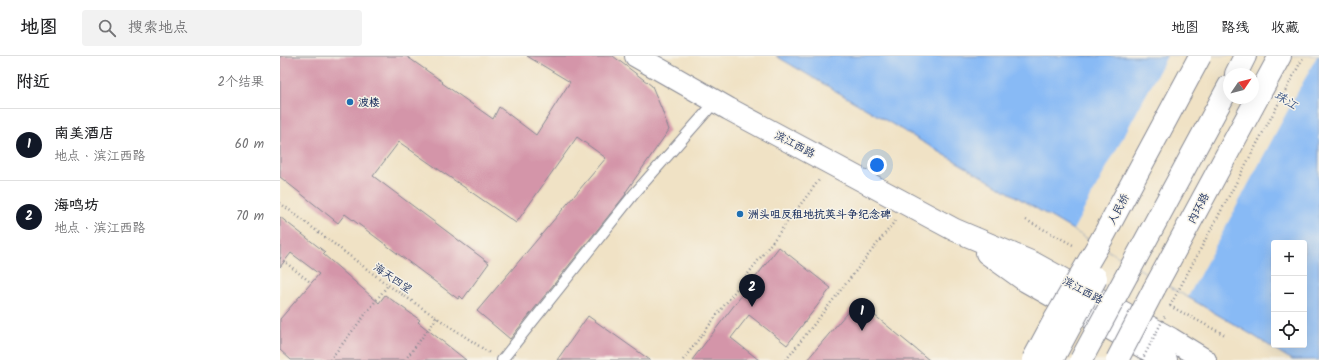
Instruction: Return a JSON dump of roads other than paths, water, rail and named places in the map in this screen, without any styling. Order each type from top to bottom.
[{"type":"main road","name":"滨江西路","points":[[636,56],[831,164],[955,230],[1033,263],[1171,339],[1205,360]]},
{"type":"main road","name":"人民桥","points":[[1033,360],[1104,236],[1200,56]]},
{"type":"main road","name":"人民桥","points":[[1052,360],[1213,56]]},
{"type":"main road","points":[[1239,68],[1245,56]]},
{"type":"main road","name":"内环路","points":[[1117,360],[1280,56]]},
{"type":"main road","points":[[1082,360],[1223,97]]},
{"type":"main road","name":"滨江西路","points":[[955,230],[1026,281],[1166,360]]},
{"type":"lane","points":[[498,358],[634,194],[716,101]]},
{"type":"water","name":"珠江","points":[[776,56],[1319,56],[1319,360],[1292,360],[1273,348],[1307,348],[1307,240],[1271,240],[1271,347]]},
{"type":"place","name":"波楼","points":[[350,102]]},
{"type":"place","name":"洲头咀反租地抗英斗争纪念碑","points":[[740,214]]},
{"type":"place","name":"海鸣坊","points":[[752,307]]},
{"type":"place","name":"南美酒店","points":[[862,331]]}]
